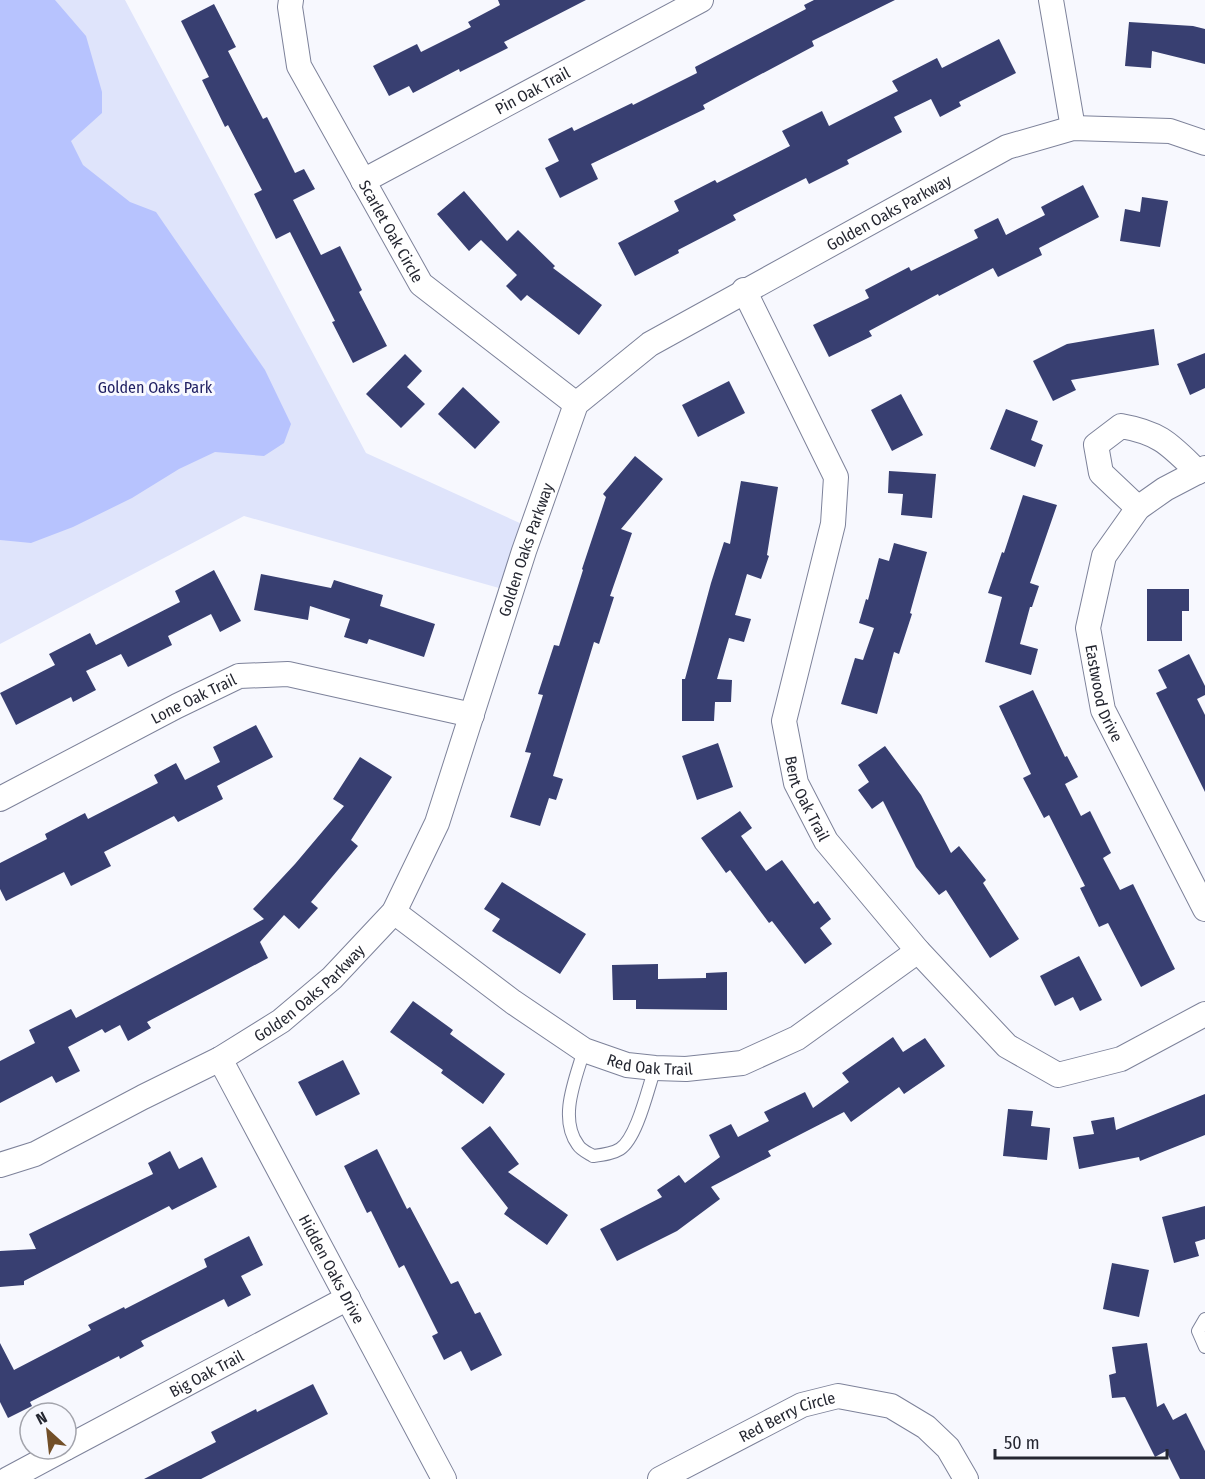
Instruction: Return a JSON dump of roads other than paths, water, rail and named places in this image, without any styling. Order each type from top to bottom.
[{"type":"street","name":"Scarlet Oak Circle","points":[[291,0],[290,7],[299,66],[421,284],[576,404]]},
{"type":"street","name":"Pin Oak Trail","points":[[363,181],[701,0]]},
{"type":"street","points":[[1051,0],[1073,128]]},
{"type":"street","name":"Golden Oaks Parkway","points":[[0,1165],[35,1154],[142,1097],[220,1059],[281,1022],[332,978],[394,912],[437,823],[524,551],[576,404],[650,344],[744,290],[1007,147],[1073,128],[1170,131],[1205,143]]},
{"type":"street","name":"Bent Oak Trail","points":[[744,290],[836,477],[833,524],[784,721],[796,783],[826,841],[918,951],[1007,1046],[1058,1075],[1121,1059],[1205,1014]]},
{"type":"street","points":[[1138,508],[1101,474],[1096,445],[1121,426],[1140,429],[1164,439],[1202,470]]},
{"type":"street","name":"Eastwood Drive","points":[[1202,470],[1165,489],[1138,508],[1104,556],[1088,628],[1103,710],[1205,909]]},
{"type":"street","name":"Lone Oak Trail","points":[[0,799],[239,676],[288,674],[472,715]]},
{"type":"street","name":"Red Oak Trail","points":[[394,912],[513,1002],[584,1050],[627,1065],[655,1068],[742,1063],[797,1038],[918,951]]},
{"type":"street","name":"Hidden Oaks Drive","points":[[220,1059],[444,1479]]},
{"type":"street","name":"Big Oak Trail","points":[[78,1442],[348,1298]]},
{"type":"street","name":"Red Berry Circle","points":[[660,1479],[802,1405],[838,1396],[891,1406],[926,1427],[948,1448],[966,1479]]},
{"type":"street","name":"Big Oak Trail","points":[[8,1479],[42,1461]]},
{"type":"lane","points":[[584,1050],[569,1104],[571,1128],[578,1146],[593,1156],[621,1149],[630,1139],[655,1068]]},
{"type":"lane","points":[[1205,1319],[1198,1331],[1205,1347]]},
{"type":"water","points":[[0,0],[55,0],[86,36],[102,92],[102,113],[71,141],[83,165],[130,202],[156,212],[265,370],[291,424],[284,443],[264,456],[215,452],[179,469],[132,498],[73,527],[31,543],[0,540]]},
{"type":"park label","name":"Golden Oaks Park","points":[[155,387]]}]
